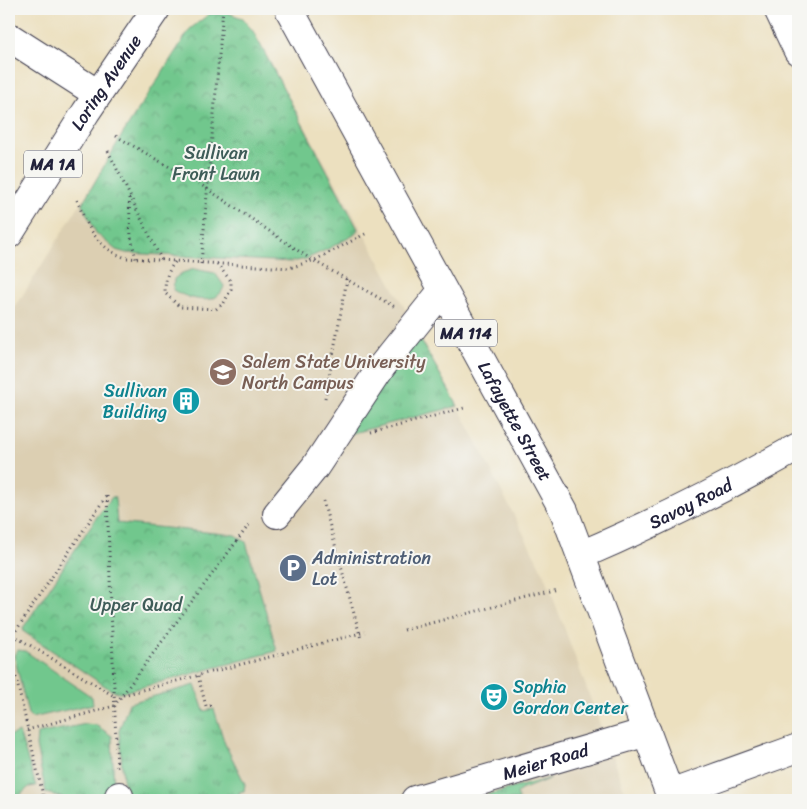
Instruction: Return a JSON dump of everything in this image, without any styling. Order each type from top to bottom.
[{"type":"main road","name":"Loring Avenue","points":[[9,234],[98,94],[156,9]]},
{"type":"main road","name":"Lafayette Street","points":[[289,9],[564,511],[671,797]]},
{"type":"main road","points":[[778,9],[798,51]]},
{"type":"main road","points":[[9,37],[98,94]]},
{"type":"main road","points":[[277,514],[315,467],[382,366],[442,291]]},
{"type":"main road","name":"Savoy Road","points":[[582,555],[664,519],[724,489],[798,447]]},
{"type":"main road","name":"Meier Road","points":[[416,800],[647,732]]},
{"type":"main road","points":[[671,797],[798,748]]},
{"type":"path","points":[[201,264],[206,188],[223,9]]},
{"type":"path","points":[[116,136],[206,188],[315,260],[400,310]]},
{"type":"path","points":[[108,150],[162,261]]},
{"type":"path","points":[[130,198],[131,237],[136,258]]},
{"type":"path","points":[[77,200],[85,222],[102,245],[116,255],[162,261],[289,268],[315,260],[367,233]]},
{"type":"path","points":[[176,262],[167,275],[165,293],[180,307],[197,309],[216,309],[229,297],[230,281],[217,264]]},
{"type":"path","points":[[323,407],[347,278]]},
{"type":"path","points":[[330,444],[464,408]]},
{"type":"path","points":[[44,800],[10,659],[10,647],[13,635],[107,495],[119,798]]},
{"type":"path","points":[[327,496],[322,498],[361,639]]},
{"type":"path","points":[[27,730],[114,706],[240,538]]},
{"type":"path","points":[[404,630],[558,590]]},
{"type":"path","points":[[122,695],[365,632]]},
{"type":"path","points":[[13,635],[114,696]]},
{"type":"path","points":[[198,676],[206,706],[214,705]]},
{"type":"shaded area","name":"Salem State University North Campus","points":[[226,12],[242,18],[253,31],[458,406],[545,576],[628,800],[9,800],[9,317],[190,29],[209,14]]},
{"type":"green space","name":"Sullivan Front Lawn","points":[[226,12],[242,18],[253,31],[358,229],[354,235],[328,249],[306,259],[291,262],[126,253],[116,250],[96,233],[82,204],[122,135],[190,29],[209,14]]},
{"type":"green space","points":[[194,269],[215,273],[224,286],[221,293],[216,297],[202,300],[173,290],[174,279],[182,273]]},
{"type":"green space","points":[[419,337],[458,406],[341,436]]},
{"type":"green space","name":"Upper Quad","points":[[112,497],[115,497],[117,523],[235,535],[246,542],[277,651],[120,693],[111,690],[24,632],[23,628]]},
{"type":"green space","points":[[18,650],[25,651],[92,697],[93,704],[32,718],[28,714],[14,655]]},
{"type":"green space","points":[[195,685],[204,711],[214,709],[225,744],[245,784],[244,791],[239,792],[241,800],[147,800],[127,793],[123,779],[119,731],[129,703]]},
{"type":"green space","points":[[86,724],[96,725],[112,736],[114,793],[107,800],[71,800],[46,793],[36,746],[37,734]]},
{"type":"green space","points":[[19,732],[36,786],[29,787],[15,800],[9,800],[9,736]]},
{"type":"green space","points":[[551,778],[521,790],[517,793],[519,800],[467,800]]},
{"type":"place","name":"Salem State University North Campus","points":[[223,372]]},
{"type":"place","name":"Sullivan Building","points":[[186,401]]},
{"type":"place","name":"Administration Lot","points":[[293,568]]},
{"type":"place","name":"Sophia Gordon Center","points":[[494,697]]}]
